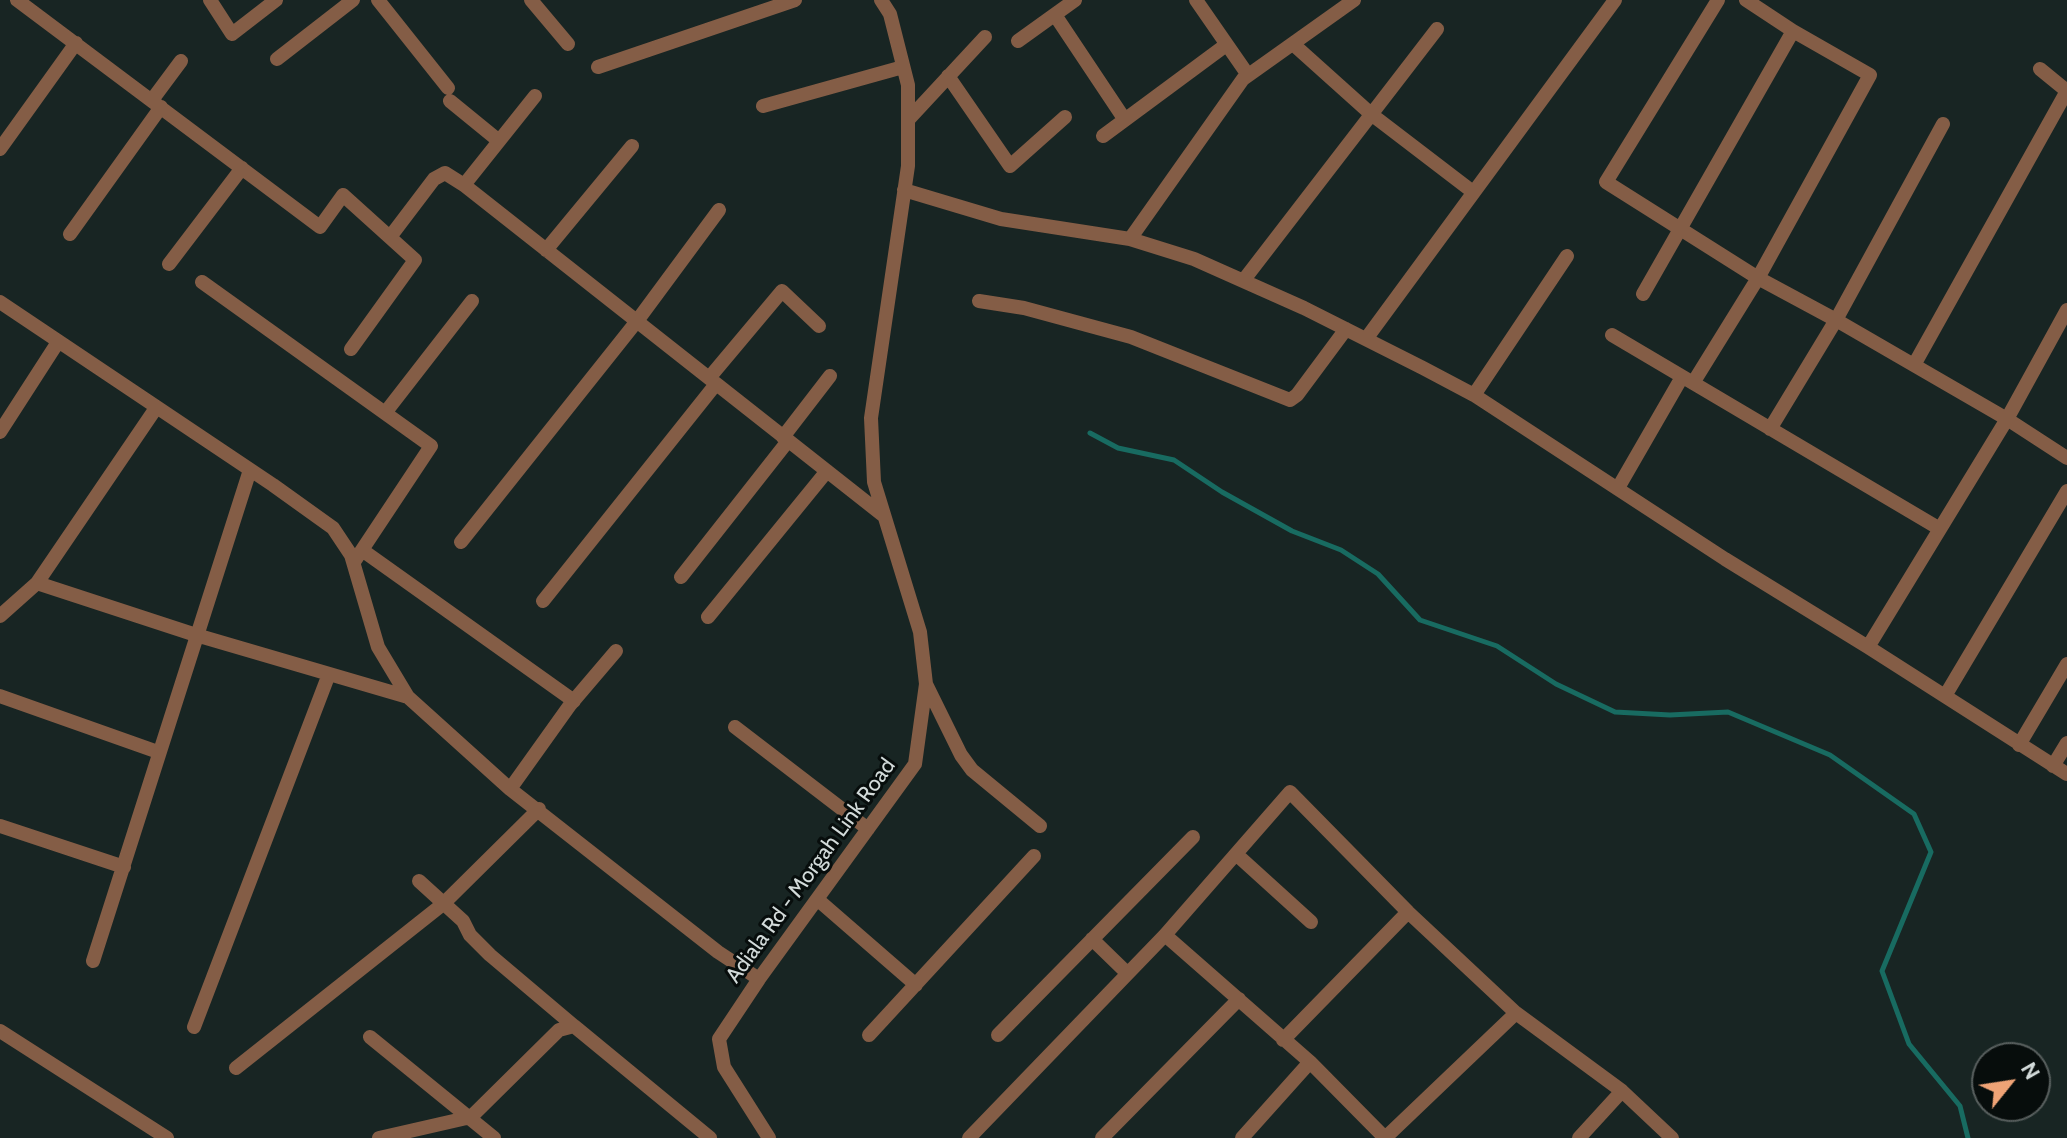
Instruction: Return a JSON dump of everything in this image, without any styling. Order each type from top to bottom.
[{"type":"street","points":[[17,0],[320,227],[343,195],[415,260],[351,349]]},
{"type":"street","points":[[210,0],[232,34],[276,0]]},
{"type":"street","points":[[277,59],[353,0]]},
{"type":"street","points":[[378,0],[449,95],[499,141]]},
{"type":"street","points":[[531,0],[568,44]]},
{"type":"street","points":[[598,67],[795,0]]},
{"type":"street","name":"Adiala Rd - Morgah Link Road","points":[[769,1138],[724,1067],[719,1039],[915,764],[926,684],[920,632],[874,482],[871,418],[908,166],[908,85],[890,14],[881,0]]},
{"type":"street","points":[[1018,41],[1075,0]]},
{"type":"street","points":[[1196,0],[1248,75]]},
{"type":"street","points":[[1130,239],[1248,75],[1354,0]]},
{"type":"street","points":[[1366,339],[1615,0]]},
{"type":"street","points":[[1718,0],[1606,182],[1758,278],[2007,419],[2067,458]]},
{"type":"street","points":[[1618,488],[1687,380],[1758,278],[1870,75],[1746,0]]},
{"type":"street","points":[[1055,15],[1125,120]]},
{"type":"street","points":[[1243,281],[1437,29]]},
{"type":"street","points":[[1643,294],[1793,31]]},
{"type":"street","points":[[908,120],[985,37]]},
{"type":"street","points":[[0,149],[76,43]]},
{"type":"street","points":[[1293,44],[1371,114],[1473,192]]},
{"type":"street","points":[[1103,136],[1226,45]]},
{"type":"street","points":[[70,234],[181,61]]},
{"type":"street","points":[[763,106],[903,67]]},
{"type":"street","points":[[1914,365],[2067,91],[2040,69]]},
{"type":"street","points":[[948,76],[1010,166],[1065,117]]},
{"type":"street","points":[[464,185],[535,96]]},
{"type":"street","points":[[1770,429],[1836,320],[1943,124]]},
{"type":"street","points":[[546,250],[632,146]]},
{"type":"street","points":[[169,264],[242,168]]},
{"type":"street","points":[[390,237],[434,179],[445,173],[885,517]]},
{"type":"street","points":[[904,190],[1001,219],[1130,239],[1194,259],[1366,339],[1474,395],[1725,559],[2067,774]]},
{"type":"street","points":[[461,542],[637,321],[719,210]]},
{"type":"street","points":[[1474,395],[1567,256]]},
{"type":"street","points":[[202,282],[431,446],[358,556],[378,647],[408,697],[510,789],[718,952],[759,979]]},
{"type":"street","points":[[543,601],[782,291],[819,326]]},
{"type":"street","points":[[385,413],[472,301]]},
{"type":"street","points":[[979,301],[1024,308],[1131,337],[1290,400],[1346,329]]},
{"type":"street","points":[[0,302],[333,528],[351,555],[358,556],[574,701]]},
{"type":"street","points":[[1868,647],[2007,419],[2067,310]]},
{"type":"street","points":[[1612,335],[1940,529]]},
{"type":"street","points":[[0,432],[58,342]]},
{"type":"street","points":[[681,577],[830,376]]},
{"type":"street","points":[[0,616],[37,583],[156,408]]},
{"type":"street","points":[[93,961],[250,470]]},
{"type":"street","points":[[708,617],[827,471]]},
{"type":"street","points":[[1945,696],[2067,491]]},
{"type":"street","points":[[37,583],[196,635],[408,697]]},
{"type":"street","points":[[510,789],[574,701],[616,651]]},
{"type":"street","points":[[2019,745],[2067,664]]},
{"type":"street","points":[[194,1027],[329,674]]},
{"type":"street","points":[[926,684],[961,755],[972,770],[1040,826]]},
{"type":"street","points":[[0,696],[158,752]]},
{"type":"street","points":[[735,727],[868,829]]},
{"type":"street","points":[[2053,766],[2067,743]]},
{"type":"street","points":[[969,1138],[1165,935],[1290,792],[1408,912],[1516,1013],[1622,1091],[1672,1138]]},
{"type":"street","points":[[236,1068],[443,904],[539,809]]},
{"type":"street","points":[[0,826],[124,867]]},
{"type":"street","points":[[998,1035],[1193,837]]},
{"type":"street","points":[[1236,854],[1311,922]]},
{"type":"street","points":[[869,1035],[1034,856]]},
{"type":"street","points":[[419,881],[463,921],[470,935],[490,955],[710,1138]]},
{"type":"street","points":[[817,899],[916,985]]},
{"type":"street","points":[[1283,1040],[1408,912]]},
{"type":"street","points":[[1165,935],[1310,1062],[1385,1138],[1516,1013]]},
{"type":"street","points":[[1092,939],[1127,973]]},
{"type":"street","points":[[1102,1138],[1239,999]]},
{"type":"street","points":[[379,1138],[471,1117],[559,1030],[574,1026]]},
{"type":"street","points":[[0,1031],[167,1138]]},
{"type":"street","points":[[370,1037],[494,1138]]},
{"type":"street","points":[[1242,1138],[1310,1062]]},
{"type":"street","points":[[1579,1138],[1622,1091]]},
{"type":"waterway","points":[[1090,433],[1118,448],[1174,460],[1222,492],[1292,531],[1341,550],[1378,574],[1420,620],[1497,646],[1556,684],[1615,712],[1670,715],[1728,712],[1830,755],[1914,814],[1931,852],[1882,971],[1909,1044],[1960,1106],[1968,1138]]}]
